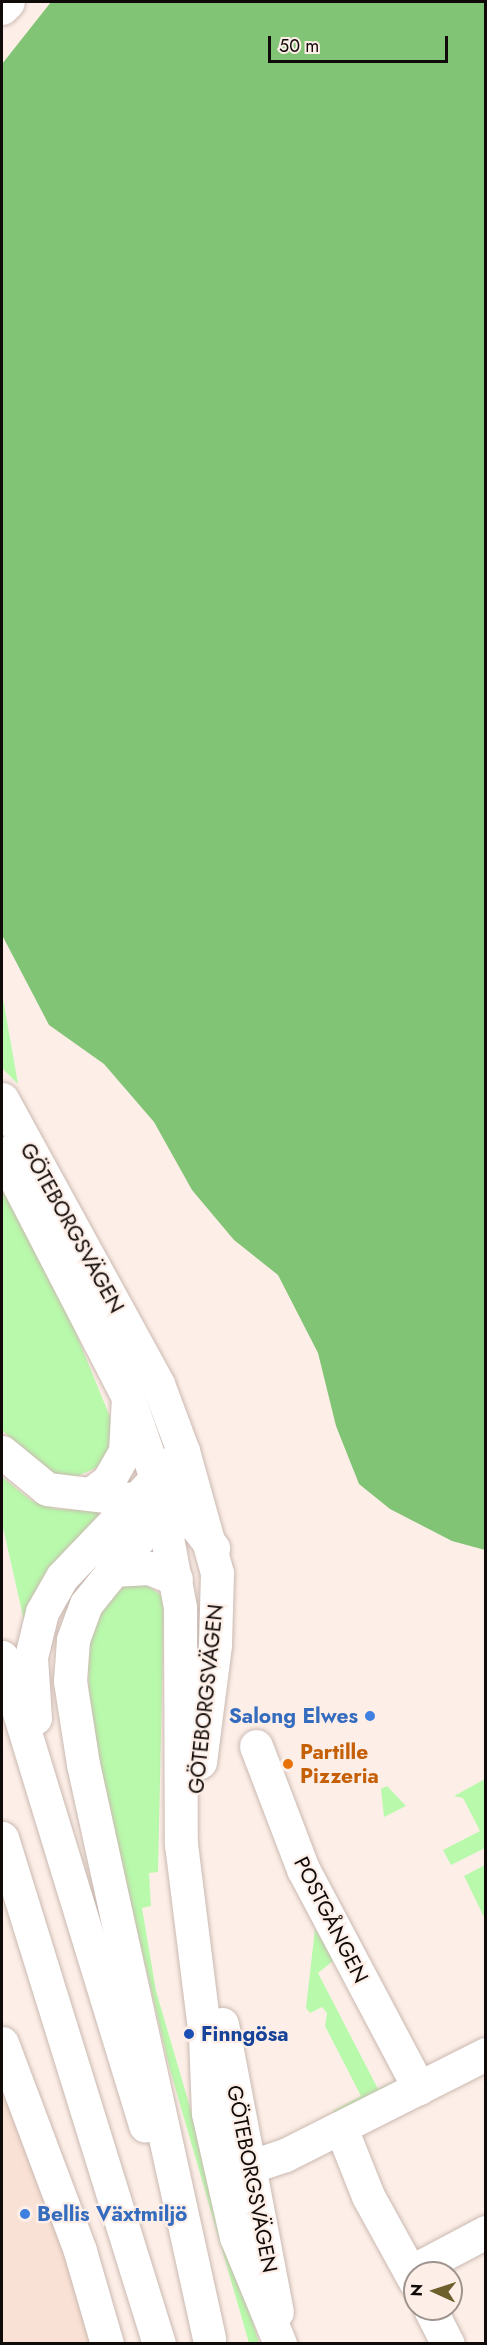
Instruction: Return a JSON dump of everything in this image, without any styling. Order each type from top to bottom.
[{"type":"main road","points":[[2,8],[8,2]]},
{"type":"main road","name":"GÖTEBORGSVÄGEN","points":[[2,1099],[158,1384],[183,1451],[213,1548],[219,1606],[193,1811],[218,2002],[252,2166],[280,2342]]},
{"type":"main road","name":"GÖTEBORGSVÄGEN","points":[[2,1153],[128,1397],[176,1579],[181,1844],[205,2036],[208,2113],[221,2176],[248,2272],[280,2342]]},
{"type":"main road","points":[[92,1493],[108,1481],[125,1452],[128,1397]]},
{"type":"main road","points":[[183,1451],[152,1493],[112,1570],[78,1623],[70,1659],[71,1700],[210,2341]]},
{"type":"main road","points":[[2,1452],[47,1489],[92,1493],[152,1493],[196,1526],[213,1548]]},
{"type":"main road","points":[[73,1889],[36,1721],[35,1635],[63,1577],[152,1493]]},
{"type":"main road","points":[[112,1570],[148,1568],[176,1579]]},
{"type":"main road","points":[[2,1657],[210,2341]]},
{"type":"main road","name":"POSTGÅNGEN","points":[[256,1746],[303,1869],[419,2088]]},
{"type":"main road","points":[[2,1838],[76,2067],[159,2343]]},
{"type":"main road","points":[[2,1853],[76,2067]]},
{"type":"main road","points":[[2,2043],[80,2251],[108,2343]]},
{"type":"main road","points":[[221,2176],[252,2166],[341,2128],[486,2054]]},
{"type":"main road","points":[[341,2128],[368,2196],[405,2261]]},
{"type":"main road","points":[[438,2261],[486,2232]]},
{"type":"main road","points":[[436,2321],[448,2343]]},
{"type":"shaded area","points":[[2,2062],[99,2343],[2,2343]]},
{"type":"green space","points":[[51,2],[485,2],[485,1550],[452,1541],[390,1509],[359,1484],[336,1426],[318,1353],[278,1275],[234,1240],[192,1190],[154,1122],[104,1064],[49,1025],[2,935],[2,64]]},
{"type":"green space","points":[[2,993],[18,1084],[2,1068]]},
{"type":"green space","points":[[2,1188],[66,1309],[110,1417],[114,1434],[102,1465],[69,1480],[53,1477],[2,1430]]},
{"type":"green space","points":[[2,1477],[32,1501],[56,1509],[114,1511],[25,1625],[2,1523]]},
{"type":"green space","points":[[126,1585],[146,1585],[164,1597],[158,1872],[149,1873],[151,1906],[142,1908],[156,1991],[259,2343],[249,2343],[169,2066],[103,1784],[89,1703],[88,1655],[93,1626],[107,1602]]},
{"type":"green space","points":[[485,1779],[485,1848],[451,1865],[443,1850],[480,1831],[463,1798],[454,1796]]},
{"type":"green space","points":[[387,1786],[406,1806],[384,1817],[381,1789]]},
{"type":"green space","points":[[485,1865],[485,1919],[464,1876]]},
{"type":"green space","points":[[315,1929],[334,1960],[318,1973],[378,2089],[396,2081],[337,2117],[333,2111],[361,2096],[325,2026],[327,2013],[322,2007],[310,2013],[306,2008]]},
{"type":"place","name":"Salong Elwes","points":[[370,1716]]},
{"type":"place","name":"Partille Pizzeria","points":[[288,1764]]},
{"type":"place","name":"Finngösa","points":[[189,2034]]},
{"type":"place","name":"Bellis Växtmiljö","points":[[25,2214]]}]
